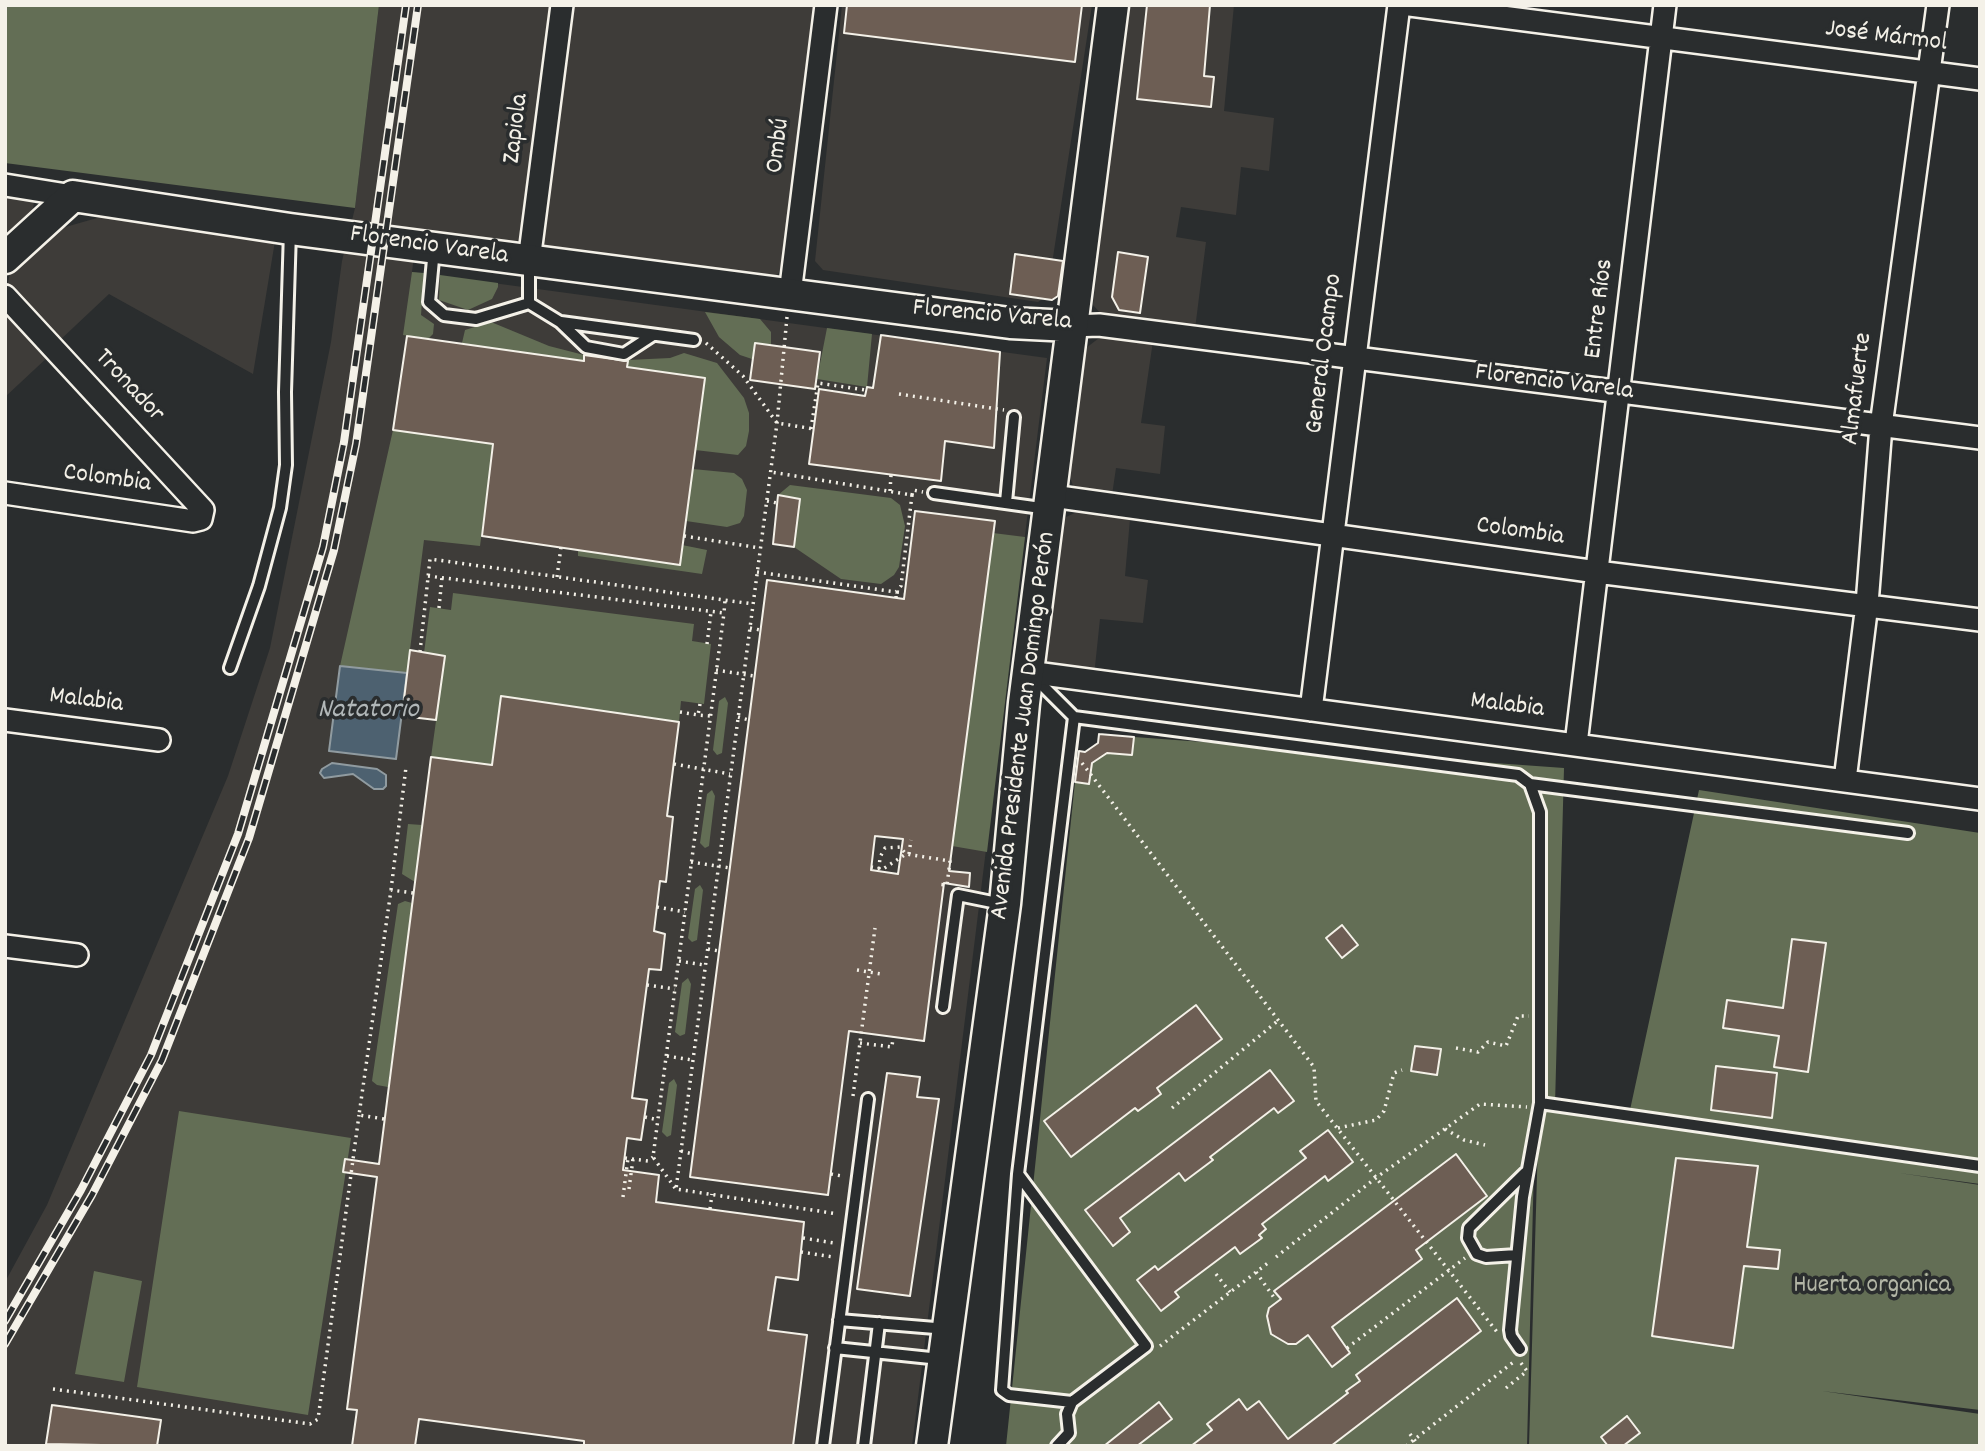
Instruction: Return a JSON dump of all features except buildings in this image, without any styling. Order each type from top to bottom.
[{"type":"main road","name":"Avenida Presidente Juan Domingo Perón","points":[[932,1446],[1004,904],[1028,672],[1113,5]]},
{"type":"main road","name":"Florencio Varela","points":[[73,197],[528,261],[1037,326],[1071,326]]},
{"type":"main road","points":[[5,258],[73,197]]},
{"type":"street","name":"Zapiola","points":[[528,261],[562,5]]},
{"type":"street","name":"Ombú","points":[[790,294],[826,5]]},
{"type":"street","name":"General Ocampo","points":[[1311,710],[1399,5]]},
{"type":"street","name":"José Mármol","points":[[1410,5],[1980,79]]},
{"type":"street","name":"Entre Ríos","points":[[1576,744],[1665,5]]},
{"type":"street","name":"Almafuerte","points":[[1845,780],[1867,604],[1881,426],[1938,5]]},
{"type":"street","name":"Florencio Varela","points":[[5,186],[73,197]]},
{"type":"street","name":"Tronador","points":[[5,296],[199,504],[203,510],[201,519]]},
{"type":"street","name":"Florencio Varela","points":[[1071,326],[1100,326],[1980,438]]},
{"type":"street","name":"Colombia","points":[[5,494],[193,522],[201,519]]},
{"type":"street","name":"Colombia","points":[[1051,503],[1331,534],[1597,572],[1980,620]]},
{"type":"street","name":"Malabia","points":[[1028,672],[1980,799]]},
{"type":"street","name":"Malabia","points":[[5,720],[159,740]]},
{"type":"street","points":[[5,946],[77,955]]},
{"type":"lane","points":[[230,668],[259,586],[280,508],[286,465],[285,393],[290,229]]},
{"type":"lane","points":[[434,247],[429,302],[444,315],[476,319],[528,303],[560,322],[586,347],[624,354],[653,335]]},
{"type":"lane","points":[[528,261],[528,303]]},
{"type":"lane","points":[[560,322],[694,340]]},
{"type":"lane","points":[[1006,502],[1014,417]]},
{"type":"lane","points":[[934,493],[1006,502],[1051,503]]},
{"type":"lane","points":[[1028,672],[1074,717],[1518,775],[1530,784],[1908,833]]},
{"type":"lane","points":[[1072,1402],[1009,1395],[1002,1390],[1018,1174],[1074,717]]},
{"type":"lane","points":[[1520,1349],[1511,1336],[1517,1255],[1527,1171],[1539,1105],[1540,812],[1530,784]]},
{"type":"lane","points":[[943,1007],[958,895],[1004,904]]},
{"type":"lane","points":[[823,1446],[868,1099]]},
{"type":"lane","points":[[1539,1105],[1980,1166]]},
{"type":"lane","points":[[1517,1255],[1486,1257],[1474,1251],[1468,1238],[1469,1228],[1527,1171]]},
{"type":"lane","points":[[1018,1174],[1146,1346],[1072,1402],[1067,1415],[1069,1433],[1057,1446]]},
{"type":"lane","points":[[839,1320],[947,1329]]},
{"type":"lane","points":[[864,1446],[878,1324]]},
{"type":"lane","points":[[835,1348],[943,1359]]},
{"type":"path","points":[[676,1189],[771,472],[790,294]]},
{"type":"path","points":[[694,340],[704,342],[732,364],[777,423],[812,429],[818,383],[866,390]]},
{"type":"path","points":[[899,394],[1015,412],[1014,417]]},
{"type":"path","points":[[771,472],[912,495],[901,586],[896,595]]},
{"type":"path","points":[[890,491],[891,475]]},
{"type":"path","points":[[766,501],[777,503]]},
{"type":"path","points":[[684,536],[760,548]]},
{"type":"path","points":[[557,577],[561,547]]},
{"type":"path","points":[[419,652],[430,559],[753,604]]},
{"type":"path","points":[[757,572],[879,589],[896,595],[905,593]]},
{"type":"path","points":[[428,576],[723,614]]},
{"type":"path","points":[[439,608],[442,578]]},
{"type":"path","points":[[864,587],[864,593]]},
{"type":"path","points":[[879,589],[879,595]]},
{"type":"path","points":[[725,600],[653,1157],[676,1189],[838,1214]]},
{"type":"path","points":[[708,644],[711,612]]},
{"type":"path","points":[[750,628],[760,629]]},
{"type":"path","points":[[716,670],[754,676]]},
{"type":"path","points":[[698,715],[700,704]]},
{"type":"path","points":[[680,712],[710,716]]},
{"type":"path","points":[[738,717],[749,720]]},
{"type":"path","points":[[1070,748],[1314,1066],[1316,1101],[1500,1336]]},
{"type":"path","points":[[674,764],[730,774]]},
{"type":"path","points":[[53,1389],[310,1424],[318,1419],[407,766]]},
{"type":"path","points":[[871,867],[883,869],[908,854],[911,840]]},
{"type":"path","points":[[878,869],[885,848],[900,847],[908,854],[950,861],[947,885],[937,884]]},
{"type":"path","points":[[691,862],[730,867]]},
{"type":"path","points":[[391,890],[413,892]]},
{"type":"path","points":[[657,907],[685,912]]},
{"type":"path","points":[[708,949],[719,951]]},
{"type":"path","points":[[679,961],[705,965]]},
{"type":"path","points":[[858,970],[881,974]]},
{"type":"path","points":[[647,985],[675,989]]},
{"type":"path","points":[[1456,1048],[1478,1052],[1488,1042],[1506,1046],[1519,1015],[1539,1017]]},
{"type":"path","points":[[1172,1108],[1280,1019]]},
{"type":"path","points":[[860,1043],[892,1047],[893,1037]]},
{"type":"path","points":[[667,1056],[693,1060]]},
{"type":"path","points":[[1338,1128],[1376,1120],[1384,1111],[1394,1073],[1402,1070]]},
{"type":"path","points":[[1276,1256],[1377,1177],[1480,1104],[1539,1105]]},
{"type":"path","points":[[359,1115],[384,1119]]},
{"type":"path","points":[[645,1117],[658,1119]]},
{"type":"path","points":[[1445,1129],[1464,1140],[1485,1145]]},
{"type":"path","points":[[681,1151],[693,1154]]},
{"type":"path","points":[[628,1158],[648,1161],[653,1157]]},
{"type":"path","points":[[628,1158],[629,1189]]},
{"type":"path","points":[[623,1197],[628,1158]]},
{"type":"path","points":[[831,1174],[842,1176]]},
{"type":"path","points":[[710,1209],[712,1194]]},
{"type":"path","points":[[803,1238],[834,1243]]},
{"type":"path","points":[[1347,1348],[1474,1251]]},
{"type":"path","points":[[801,1252],[833,1257]]},
{"type":"path","points":[[1146,1346],[1156,1349],[1268,1263]]},
{"type":"path","points":[[1256,1272],[1275,1299]]},
{"type":"path","points":[[1216,1274],[1230,1292]]},
{"type":"path","points":[[1406,1446],[1518,1358],[1527,1371],[1506,1388]]},
{"type":"path","points":[[1410,1434],[1419,1446]]},
{"type":"shaded area","points":[[379,5],[552,5],[521,239],[509,244],[417,232],[412,272],[1047,358],[912,1446],[5,1446],[5,1282],[47,1205],[228,776],[270,648],[331,342],[342,261],[355,208]]},
{"type":"shaded area","points":[[572,5],[818,5],[782,266],[778,274],[773,277],[549,249],[543,244],[540,236]]},
{"type":"shaded area","points":[[842,5],[1092,5],[1047,296],[1038,302],[823,270],[815,261]]},
{"type":"shaded area","points":[[1128,5],[1234,5],[1224,111],[1274,118],[1269,171],[1241,167],[1236,215],[1181,207],[1176,237],[1206,242],[1195,329],[1103,316],[1093,305]]},
{"type":"shaded area","points":[[5,192],[27,196],[34,201],[33,210],[5,236]]},
{"type":"shaded area","points":[[104,216],[275,241],[253,374],[109,294],[58,342],[7,287],[10,273],[62,228]]},
{"type":"shaded area","points":[[5,310],[50,355],[5,397]]},
{"type":"shaded area","points":[[1103,335],[1153,341],[1141,423],[1165,426],[1160,474],[1116,468],[1112,495],[1074,488],[1069,475],[1086,348]]},
{"type":"shaded area","points":[[1079,511],[1130,519],[1125,576],[1148,580],[1143,623],[1100,619],[1094,676],[1046,664],[1045,658],[1063,523],[1066,517]]},
{"type":"green space","points":[[5,5],[379,5],[355,208],[5,163]]},
{"type":"green space","points":[[412,272],[424,273],[421,315],[434,324],[433,334],[428,339],[403,335]]},
{"type":"green space","points":[[440,275],[498,283],[498,287],[492,299],[468,310],[439,300]]},
{"type":"green space","points":[[705,312],[760,319],[771,332],[771,345],[755,343],[752,359],[740,355],[719,337]]},
{"type":"green space","points":[[491,322],[549,346],[584,355],[584,361],[493,445],[480,546],[424,540],[407,673],[340,666],[393,430],[482,442],[495,349],[462,343],[465,330]]},
{"type":"green space","points":[[827,328],[872,334],[867,387],[817,379]]},
{"type":"green space","points":[[684,353],[717,363],[744,398],[749,413],[749,431],[746,446],[738,455],[695,450],[704,378],[627,367],[628,360],[670,358]]},
{"type":"green space","points":[[693,469],[734,473],[742,479],[747,490],[744,516],[740,523],[727,527],[686,521]]},
{"type":"green space","points":[[790,485],[891,498],[900,505],[905,526],[899,567],[894,575],[881,584],[841,579],[794,547],[800,499],[778,495]]},
{"type":"green space","points":[[993,533],[1025,537],[987,852],[952,846]]},
{"type":"green space","points":[[682,545],[707,550],[702,574],[578,556],[578,550]]},
{"type":"green space","points":[[453,593],[694,624],[692,641],[711,644],[704,704],[681,701],[679,722],[501,696],[492,765],[431,757],[445,656],[424,653],[430,607],[451,610]]},
{"type":"green space","points":[[725,697],[728,703],[722,753],[717,755],[713,750],[719,701]]},
{"type":"green space","name":"Huerta organica","points":[[1134,737],[1564,768],[1555,1105],[1630,1110],[1699,790],[1980,833],[1980,1184],[1899,1173],[1980,1185],[1980,1410],[1822,1391],[1980,1414],[1980,1446],[1529,1446],[1539,1108],[1542,841],[1527,1446],[1006,1446],[1075,782],[1089,784],[1092,763],[1107,753],[1132,755]]},
{"type":"green space","points":[[712,790],[715,796],[709,846],[705,848],[700,843],[707,794]]},
{"type":"green space","points":[[408,824],[422,825],[415,882],[402,874]]},
{"type":"green space","points":[[700,885],[703,890],[697,940],[692,942],[688,938],[695,889]]},
{"type":"green space","points":[[405,901],[412,903],[388,1087],[372,1081],[398,904]]},
{"type":"green space","points":[[688,978],[691,984],[685,1034],[680,1036],[675,1032],[682,983]]},
{"type":"green space","points":[[674,1079],[677,1085],[671,1135],[667,1137],[662,1132],[669,1083]]},
{"type":"green space","points":[[179,1111],[351,1138],[308,1415],[137,1387]]},
{"type":"green space","points":[[94,1271],[142,1281],[124,1382],[75,1374]]},
{"type":"water","name":"Natatorio","points":[[340,666],[407,673],[396,759],[329,751]]},
{"type":"water","points":[[332,763],[377,769],[386,775],[386,786],[383,789],[374,789],[353,774],[324,778],[320,773],[322,769]]},
{"type":"railway","points":[[5,1321],[81,1190],[151,1055],[238,834],[323,547],[344,442],[406,5]]},
{"type":"railway","points":[[5,1344],[92,1195],[162,1060],[249,838],[334,550],[356,444],[418,5]]}]
